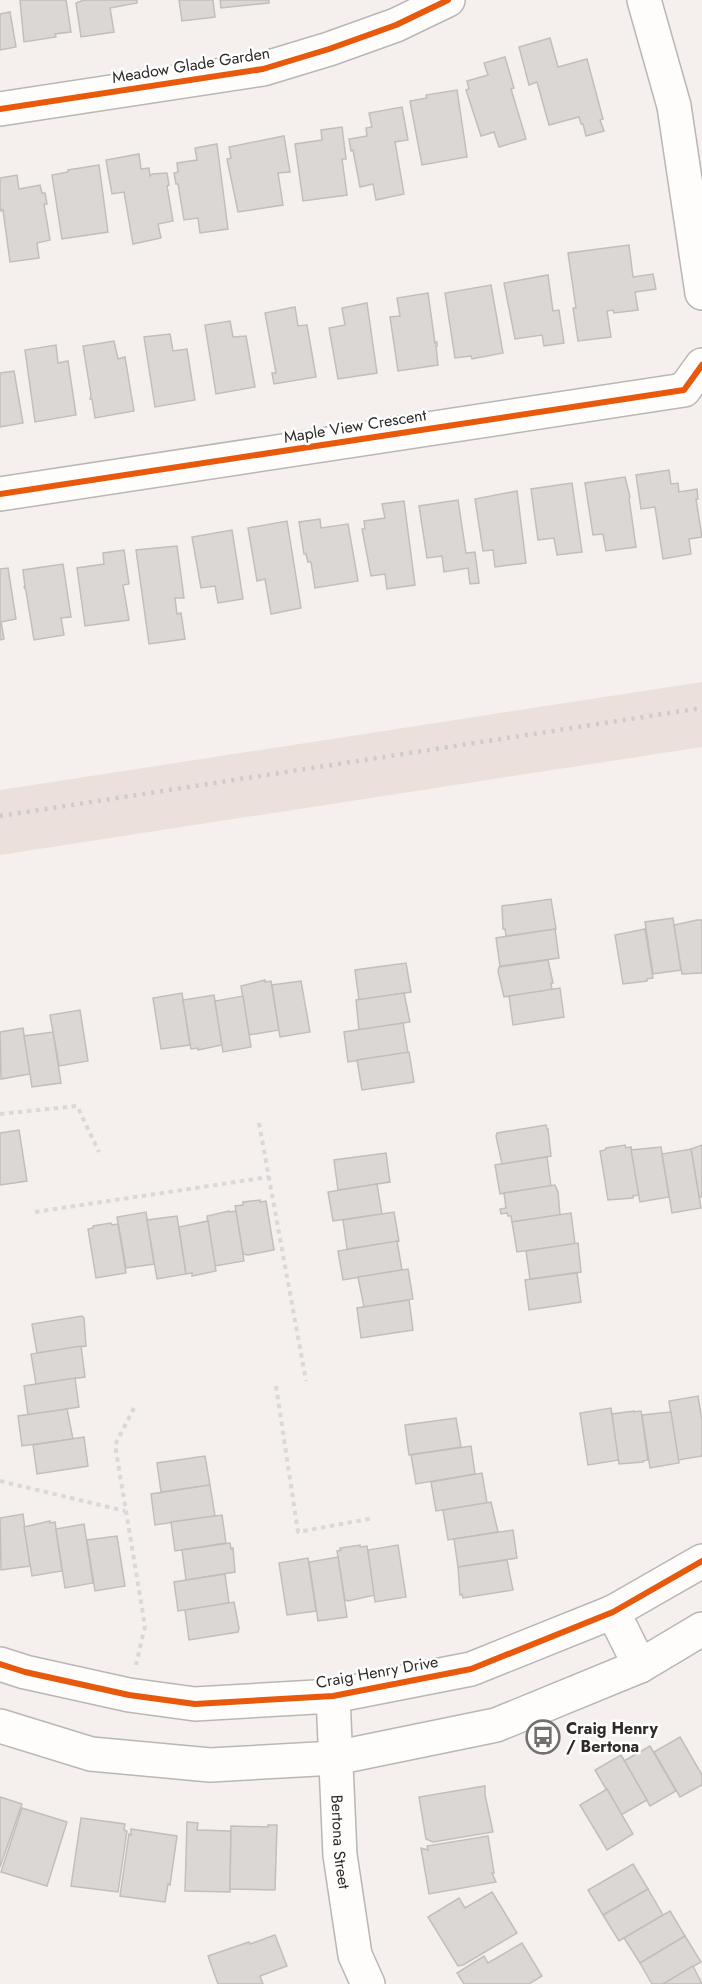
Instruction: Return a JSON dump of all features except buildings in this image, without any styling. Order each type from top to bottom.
[{"type":"street","name":"Meadow Glade Garden","points":[[0,109],[263,69],[396,25],[448,0]]},
{"type":"street","points":[[644,0],[674,106],[702,293]]},
{"type":"street","name":"Maple View Crescent","points":[[0,494],[684,390],[702,365]]},
{"type":"street","name":"Craig Henry Drive","points":[[0,1664],[25,1672],[129,1695],[195,1704],[333,1696],[471,1669],[613,1612],[702,1561]]},
{"type":"street","points":[[613,1612],[640,1666]]},
{"type":"street","points":[[0,1726],[91,1754],[127,1758],[210,1765],[335,1758],[496,1725],[640,1666],[702,1629]]},
{"type":"street","name":"Bertona Street","points":[[333,1696],[340,1855],[355,1955],[368,1984]]},
{"type":"path","points":[[0,1114],[76,1106],[99,1152]]},
{"type":"path","points":[[260,1123],[306,1381]]},
{"type":"path","points":[[35,1212],[269,1177]]},
{"type":"path","points":[[276,1386],[298,1532],[374,1518]]},
{"type":"path","points":[[129,1695],[145,1626],[115,1445],[134,1408]]},
{"type":"path","points":[[0,1481],[125,1510]]},
{"type":"shaded area","points":[[702,682],[702,747],[0,855],[0,790]]},
{"type":"railway","points":[[0,816],[702,708]]},
{"type":"cycle path","points":[[0,109],[263,69],[396,25],[448,0]]},
{"type":"cycle path","points":[[0,494],[684,390],[702,365]]},
{"type":"cycle path","points":[[0,1664],[25,1672],[129,1695],[195,1704],[333,1696],[471,1669],[613,1612],[702,1561]]},
{"type":"place","name":"Craig Henry / Bertona","points":[[543,1737]]}]
